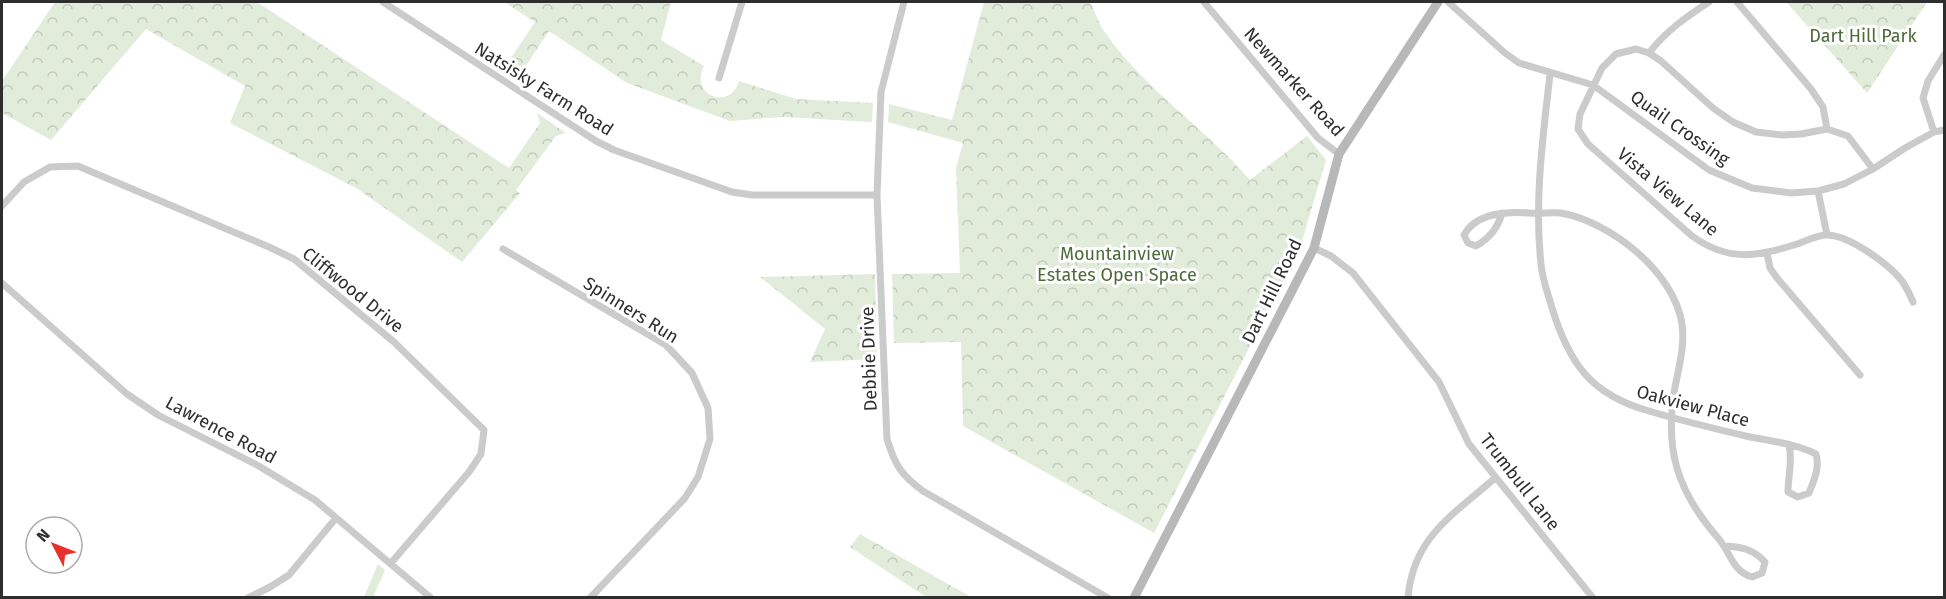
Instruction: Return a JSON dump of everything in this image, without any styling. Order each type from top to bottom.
[{"type":"main road","name":"Dart Hill Road","points":[[1134,597],[1314,248],[1339,154],[1438,2]]},
{"type":"street","name":"Natsisky Farm Road","points":[[383,2],[596,141],[614,150],[732,192],[752,195],[878,195]]},
{"type":"street","points":[[719,78],[742,2]]},
{"type":"street","name":"Debbie Drive","points":[[904,2],[881,92],[878,195],[887,439],[894,462],[907,479],[923,491],[1108,597]]},
{"type":"street","name":"Newmarker Road","points":[[1204,2],[1318,138],[1339,154]]},
{"type":"street","name":"Quail Crossing","points":[[1448,2],[1519,63],[1593,85],[1709,170],[1752,188],[1773,191],[1818,191],[1844,184],[1934,132],[1944,130]]},
{"type":"street","points":[[1649,53],[1661,38],[1684,18],[1709,2]]},
{"type":"street","points":[[1737,2],[1811,89],[1823,107],[1827,129]]},
{"type":"street","points":[[1593,85],[1602,68],[1616,54],[1636,49],[1649,53],[1661,61],[1713,108],[1733,122],[1756,132],[1782,135],[1827,129],[1848,136],[1873,169]]},
{"type":"street","points":[[1934,132],[1923,98],[1928,81],[1944,55]]},
{"type":"street","name":"Oakview Place","points":[[1550,74],[1538,188],[1541,266],[1560,333],[1568,351],[1583,372],[1600,388],[1626,404],[1670,417],[1789,445],[1816,454],[1818,461],[1816,476],[1809,493],[1798,497],[1788,492],[1792,458],[1789,445]]},
{"type":"street","name":"Vista View Lane","points":[[1593,85],[1580,114],[1578,129],[1588,144],[1692,236],[1709,248],[1730,254],[1749,255],[1767,253],[1827,235]]},
{"type":"street","name":"Cliffwood Drive","points":[[2,206],[24,182],[50,167],[78,166],[294,259],[394,342],[484,430],[481,454],[469,472],[391,563]]},
{"type":"street","points":[[1818,191],[1827,235],[1848,240],[1869,252],[1901,280],[1913,302]]},
{"type":"street","points":[[1503,213],[1499,225],[1487,240],[1476,246],[1468,243],[1464,235],[1468,228],[1495,214],[1503,213],[1518,212],[1559,213],[1590,222],[1623,240],[1661,279],[1677,303],[1682,325],[1682,355],[1670,417],[1675,466],[1686,494],[1700,518],[1725,546],[1732,563],[1742,574],[1752,577],[1762,573],[1765,562],[1757,553],[1743,548],[1725,546]]},
{"type":"street","name":"Trumbull Lane","points":[[1314,248],[1331,256],[1353,273],[1439,382],[1469,444],[1593,597]]},
{"type":"street","name":"Spinners Run","points":[[503,249],[666,345],[692,373],[708,408],[710,439],[698,477],[685,498],[590,597]]},
{"type":"street","points":[[1767,253],[1770,268],[1777,278],[1860,375]]},
{"type":"street","name":"Lawrence Road","points":[[2,283],[127,394],[158,415],[257,465],[315,500],[431,597]]},
{"type":"street","points":[[1408,597],[1415,562],[1426,543],[1437,528],[1495,478]]},
{"type":"street","points":[[248,597],[270,587],[289,574],[336,518]]},
{"type":"green space","points":[[55,2],[257,2],[509,168],[540,123],[537,113],[566,133],[556,136],[516,190],[520,193],[462,262],[356,188],[230,123],[245,86],[146,29],[51,140],[2,113],[2,81]]},
{"type":"green space","points":[[504,2],[671,2],[661,40],[704,66],[701,76],[702,85],[712,96],[720,98],[728,96],[739,81],[796,99],[873,103],[872,122],[782,117],[730,121],[627,83],[549,31],[517,79],[503,70],[535,22]]},
{"type":"green space","name":"Mountainview Estates Open Space","points":[[984,2],[1090,2],[1104,31],[1137,71],[1250,180],[1307,136],[1326,160],[1299,251],[1154,533],[963,426],[961,342],[894,343],[892,274],[960,273],[956,168],[963,143],[888,122],[889,104],[952,120]]},
{"type":"green space","name":"Dart Hill Park","points":[[1786,2],[1927,2],[1867,93]]},
{"type":"green space","points":[[875,274],[877,359],[810,362],[825,329],[760,277]]},
{"type":"green space","points":[[860,534],[971,597],[926,597],[850,547]]},
{"type":"green space","points":[[378,564],[385,570],[373,597],[364,597]]}]
